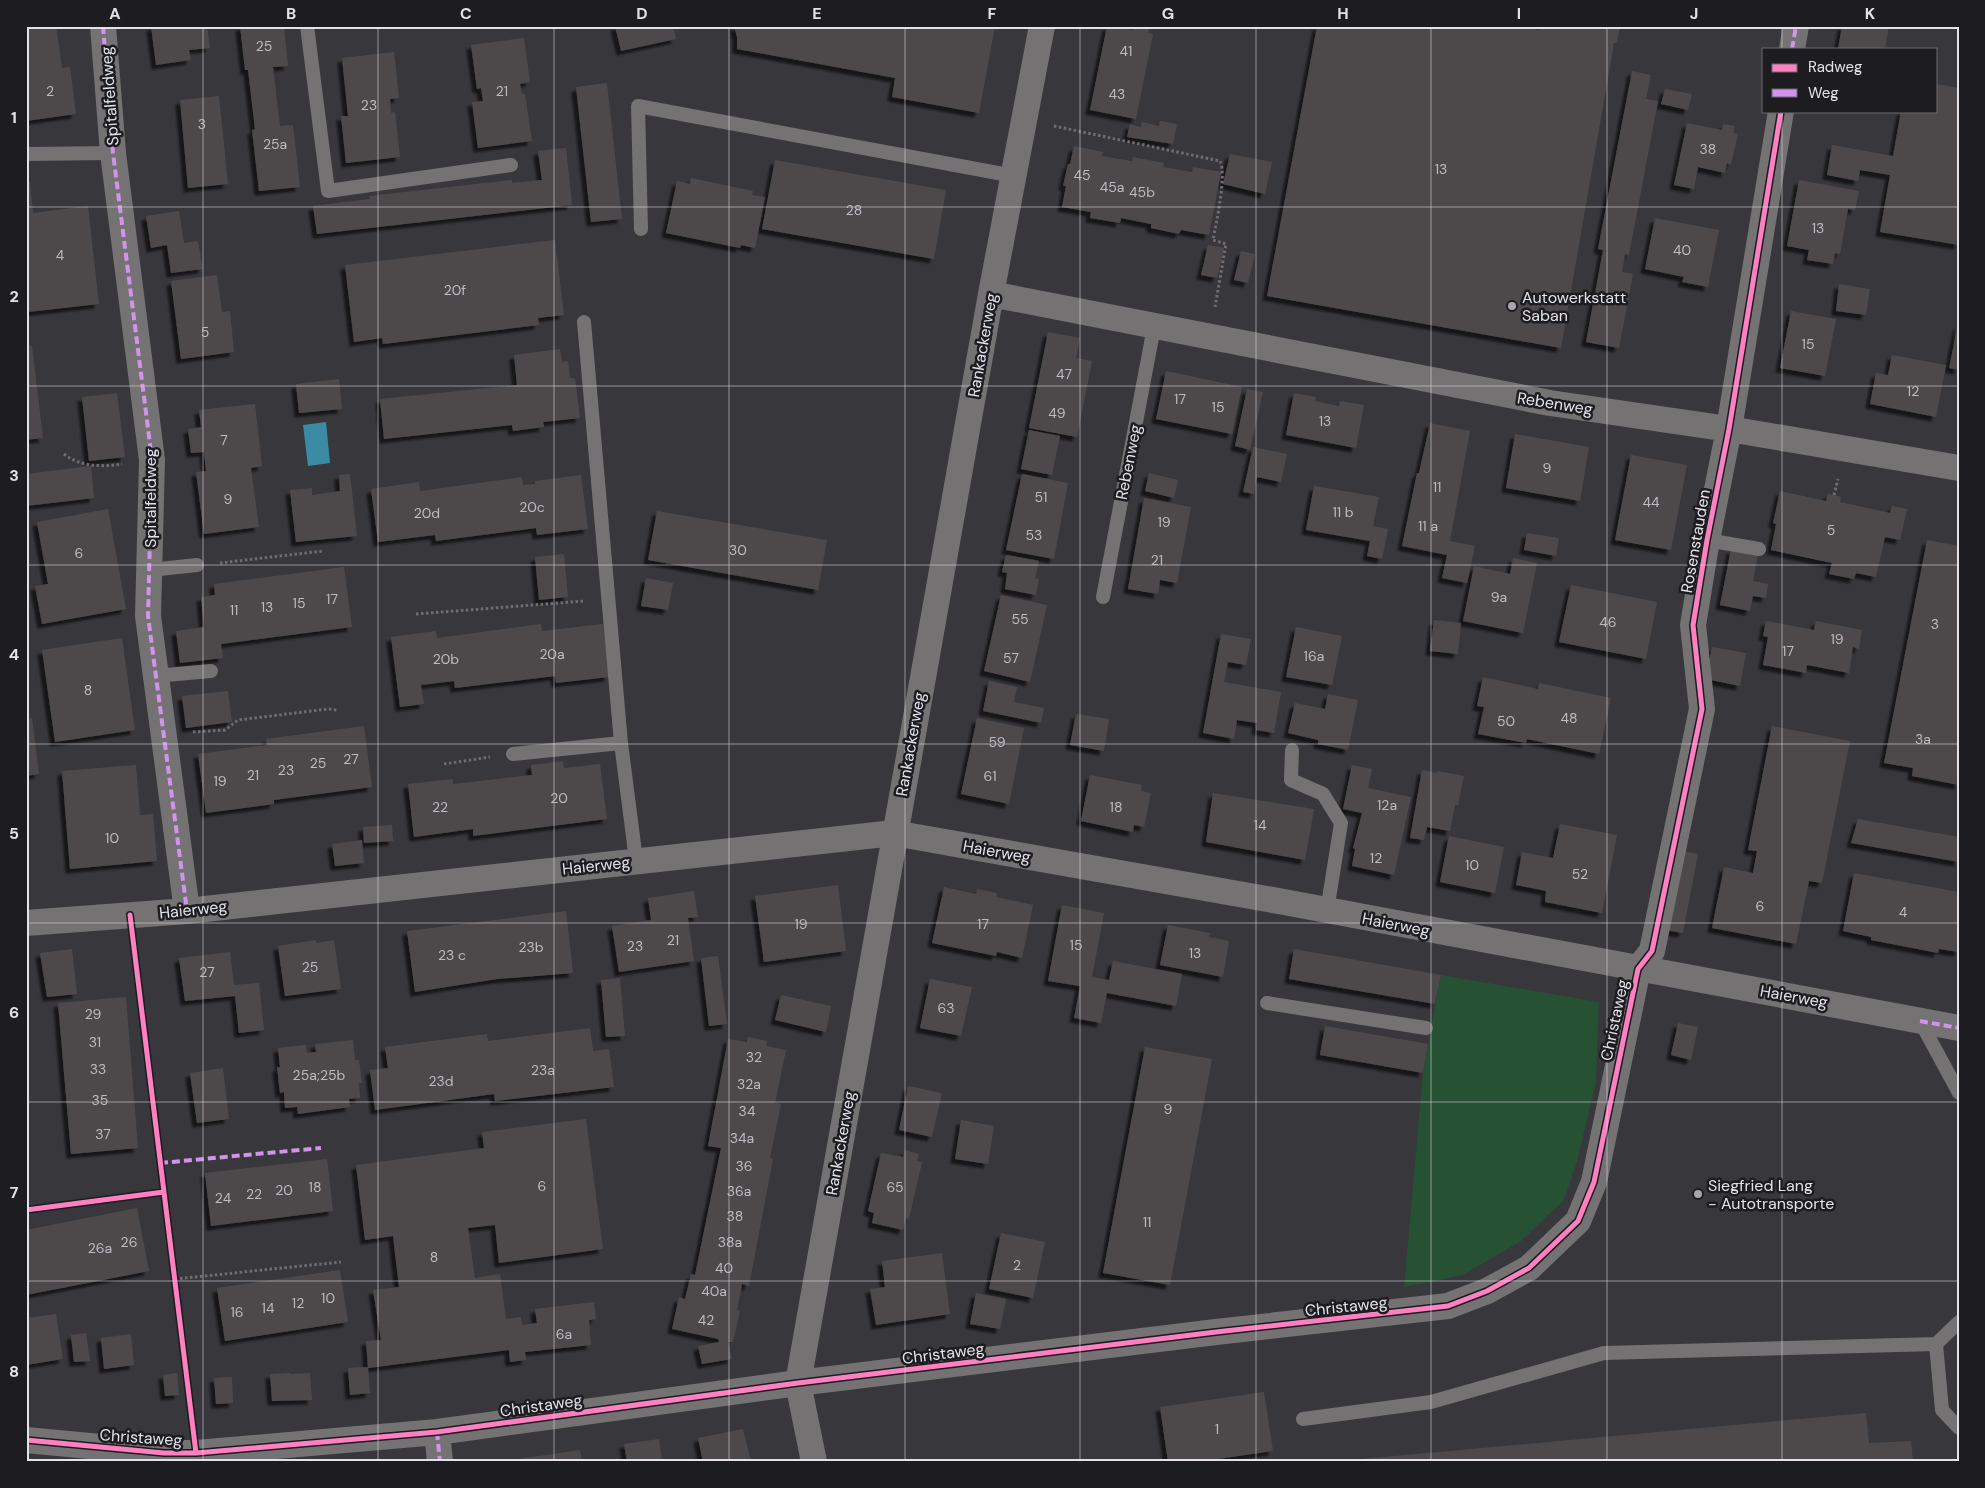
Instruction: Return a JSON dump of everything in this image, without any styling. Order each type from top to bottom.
[{"type":"street","name":"Spitalfeldweg","points":[[103,26],[113,153],[152,460],[148,616],[187,911]]},
{"type":"street","name":"Rankackerweg","points":[[814,1462],[798,1383],[894,833],[991,294],[1042,26]]},
{"type":"street","points":[[1792,48],[1796,26]]},
{"type":"street","name":"Rosenstauden","points":[[1638,969],[1652,951],[1702,710],[1692,626],[1729,429],[1781,112]]},
{"type":"street","name":"Rebenweg","points":[[991,294],[1550,403],[1729,429],[1959,468]]},
{"type":"street","name":"Haierweg","points":[[26,923],[187,911],[894,833],[1816,1000],[1959,1028]]},
{"type":"street","name":"Christaweg","points":[[26,1440],[164,1458],[196,1453],[437,1432],[798,1383],[1206,1333],[1448,1306],[1487,1291],[1529,1268],[1578,1221],[1594,1182],[1638,969]]},
{"type":"street","points":[[437,1432],[440,1462]]},
{"type":"lane","points":[[307,26],[328,191],[511,165]]},
{"type":"lane","points":[[641,229],[638,106],[1014,176]]},
{"type":"lane","points":[[26,154],[113,153]]},
{"type":"lane","points":[[584,322],[621,743],[636,860]]},
{"type":"lane","name":"Rebenweg","points":[[1102,597],[1154,327]]},
{"type":"lane","points":[[1707,540],[1759,549]]},
{"type":"lane","points":[[150,570],[197,565]]},
{"type":"lane","points":[[155,676],[210,672]]},
{"type":"lane","points":[[513,754],[621,743]]},
{"type":"lane","points":[[1292,750],[1291,780],[1323,794],[1341,822],[1327,911]]},
{"type":"lane","points":[[1268,1003],[1426,1028]]},
{"type":"lane","points":[[1920,1020],[1959,1093]]},
{"type":"lane","points":[[1303,1420],[1431,1402],[1604,1354],[1936,1344],[1959,1322]]},
{"type":"lane","points":[[1936,1344],[1942,1410],[1959,1428]]},
{"type":"path","points":[[1024,119],[1220,161],[1223,166],[1222,183],[1213,240],[1226,244],[1209,337]]},
{"type":"path","points":[[64,454],[73,462],[104,467]]},
{"type":"path","points":[[197,565],[323,551]]},
{"type":"path","points":[[416,614],[608,599]]},
{"type":"path","points":[[163,734],[225,730],[238,720],[328,709],[336,710]]},
{"type":"path","points":[[444,764],[513,754]]},
{"type":"path","points":[[175,1279],[340,1262]]},
{"type":"green space","points":[[1441,975],[1599,1002],[1596,1082],[1577,1162],[1564,1200],[1521,1241],[1463,1275],[1404,1287],[1423,1073]]},
{"type":"water","points":[[326,422],[330,463],[308,466],[303,425]]},
{"type":"building","points":[[26,26],[56,26],[62,68],[70,67],[76,114],[26,121]]},
{"type":"building","points":[[151,26],[207,26],[210,48],[189,50],[191,60],[156,65]]},
{"type":"building","points":[[240,26],[284,26],[288,66],[273,67],[280,126],[293,125],[300,187],[259,191],[252,130],[255,129],[248,70],[245,70]]},
{"type":"building","points":[[615,26],[673,26],[676,39],[621,51]]},
{"type":"building","points":[[734,26],[995,26],[979,113],[892,97],[895,78],[737,49],[737,37]]},
{"type":"building","points":[[1107,26],[1133,30],[1134,26],[1150,26],[1148,33],[1153,34],[1136,119],[1090,110]]},
{"type":"building","points":[[1317,26],[1520,26],[1539,30],[1539,26],[1620,26],[1617,43],[1614,43],[1561,348],[1267,296]]},
{"type":"building","points":[[1842,26],[1889,26],[1885,48],[1838,48]]},
{"type":"building","points":[[524,38],[530,82],[520,84],[522,94],[525,94],[532,141],[478,148],[472,102],[483,101],[481,88],[477,89],[471,45]]},
{"type":"building","points":[[394,52],[399,98],[390,99],[391,113],[395,112],[400,157],[346,163],[341,116],[348,116],[342,58]]},
{"type":"building","points":[[1632,71],[1651,75],[1646,99],[1658,101],[1629,255],[1625,254],[1622,272],[1633,274],[1619,348],[1586,342],[1603,250],[1598,249]]},
{"type":"building","points":[[607,83],[622,219],[591,222],[576,87]]},
{"type":"building","points":[[1938,84],[1959,88],[1959,245],[1880,232],[1890,175],[1860,170],[1858,181],[1827,175],[1832,145],[1893,156],[1901,112],[1938,112]]},
{"type":"building","points":[[1665,89],[1692,94],[1688,110],[1661,104]]},
{"type":"building","points":[[219,96],[228,184],[188,188],[180,100]]},
{"type":"building","points":[[1160,121],[1177,124],[1173,144],[1127,137],[1130,124],[1141,127],[1142,122],[1159,126]]},
{"type":"building","points":[[1687,123],[1722,130],[1723,124],[1735,126],[1733,133],[1738,134],[1731,165],[1727,163],[1725,173],[1698,167],[1694,189],[1674,185]]},
{"type":"building","points":[[1074,146],[1103,152],[1102,156],[1132,161],[1133,157],[1164,163],[1163,167],[1192,172],[1193,167],[1221,172],[1209,235],[1181,230],[1179,234],[1151,228],[1151,224],[1121,218],[1120,223],[1090,218],[1091,212],[1062,207],[1066,186],[1063,186]]},
{"type":"building","points":[[566,148],[572,205],[317,234],[313,206],[370,199],[369,196],[512,180],[512,183],[542,180],[538,151]]},
{"type":"building","points":[[1230,154],[1272,162],[1265,194],[1223,184]]},
{"type":"building","points":[[775,160],[946,190],[934,259],[762,229]]},
{"type":"building","points":[[691,178],[753,191],[752,195],[765,197],[755,248],[741,245],[740,248],[666,233],[677,181],[690,184]]},
{"type":"building","points":[[1799,180],[1859,191],[1855,210],[1848,209],[1840,254],[1835,253],[1833,264],[1807,260],[1809,250],[1787,246]]},
{"type":"building","points":[[26,182],[30,182],[33,213],[88,206],[99,304],[28,312],[26,298]]},
{"type":"building","points":[[179,211],[184,243],[198,241],[203,269],[171,273],[167,245],[151,248],[146,216]]},
{"type":"building","points":[[1655,218],[1719,230],[1708,287],[1682,282],[1684,277],[1645,269]]},
{"type":"building","points":[[555,240],[564,315],[538,318],[539,325],[383,344],[382,338],[354,342],[345,265]]},
{"type":"building","points":[[1208,245],[1224,248],[1217,278],[1201,275]]},
{"type":"building","points":[[1241,251],[1255,254],[1248,283],[1234,280]]},
{"type":"building","points":[[217,275],[222,312],[230,311],[234,352],[181,359],[171,281]]},
{"type":"building","points":[[1839,284],[1870,289],[1866,315],[1836,311]]},
{"type":"building","points":[[1791,311],[1836,319],[1825,376],[1780,368]]},
{"type":"building","points":[[1959,324],[1959,370],[1949,368]]},
{"type":"building","points":[[1048,332],[1080,338],[1076,358],[1092,361],[1077,437],[1029,428]]},
{"type":"building","points":[[26,346],[32,346],[43,438],[26,440]]},
{"type":"building","points":[[560,349],[562,362],[568,361],[570,378],[575,378],[580,418],[543,422],[544,427],[513,431],[512,425],[384,439],[380,399],[517,385],[514,355]]},
{"type":"building","points":[[1892,355],[1946,365],[1936,417],[1870,404],[1876,373],[1888,375]]},
{"type":"building","points":[[1166,371],[1242,387],[1232,434],[1156,419]]},
{"type":"building","points":[[339,379],[342,409],[299,413],[296,384]]},
{"type":"building","points":[[1247,389],[1263,392],[1250,450],[1235,446]]},
{"type":"building","points":[[117,393],[125,457],[89,461],[82,397]]},
{"type":"building","points":[[1294,393],[1316,397],[1315,401],[1339,406],[1340,401],[1364,405],[1356,448],[1286,435]]},
{"type":"building","points":[[255,404],[262,466],[251,468],[259,527],[204,534],[196,472],[206,471],[204,452],[191,453],[188,429],[201,427],[199,410]]},
{"type":"building","points":[[1430,423],[1470,431],[1450,541],[1475,546],[1467,583],[1442,578],[1447,555],[1402,546],[1417,473],[1419,473]]},
{"type":"building","points":[[1029,430],[1060,436],[1052,475],[1021,469]]},
{"type":"building","points":[[1515,434],[1589,447],[1580,501],[1506,488]]},
{"type":"building","points":[[1253,447],[1287,454],[1281,482],[1257,477],[1254,494],[1243,492]]},
{"type":"building","points":[[1631,455],[1687,465],[1671,550],[1615,540]]},
{"type":"building","points":[[91,466],[94,498],[26,506],[26,474]]},
{"type":"building","points":[[1149,473],[1178,480],[1174,498],[1145,491]]},
{"type":"building","points":[[350,474],[357,536],[296,542],[290,490],[312,488],[312,495],[340,491],[339,475]]},
{"type":"building","points":[[1022,474],[1068,483],[1054,559],[1006,550]]},
{"type":"building","points":[[581,475],[588,529],[537,535],[536,528],[436,541],[435,535],[378,542],[371,489],[419,482],[420,491],[522,477],[523,485],[535,484],[535,481]]},
{"type":"building","points":[[1314,486],[1379,497],[1373,526],[1388,529],[1382,559],[1367,556],[1370,541],[1306,530]]},
{"type":"building","points":[[1780,491],[1826,501],[1828,494],[1834,495],[1841,497],[1840,502],[1890,513],[1892,506],[1907,509],[1900,540],[1885,537],[1876,577],[1856,573],[1854,579],[1829,574],[1832,563],[1771,550],[1776,524],[1773,523]]},
{"type":"building","points":[[1144,498],[1191,507],[1177,583],[1160,580],[1158,594],[1128,589]]},
{"type":"building","points":[[108,509],[126,609],[42,624],[35,586],[48,584],[37,522]]},
{"type":"building","points":[[657,511],[827,540],[818,590],[648,560]]},
{"type":"building","points":[[1527,533],[1559,538],[1556,556],[1524,550]]},
{"type":"building","points":[[1927,540],[1959,546],[1959,785],[1912,776],[1913,768],[1884,763]]},
{"type":"building","points":[[1731,549],[1758,554],[1753,581],[1768,584],[1766,598],[1753,596],[1750,611],[1720,605]]},
{"type":"building","points":[[564,554],[568,597],[539,600],[535,557]]},
{"type":"building","points":[[1006,555],[1039,561],[1035,578],[1039,579],[1036,595],[1005,589],[1007,573],[1002,572]]},
{"type":"building","points":[[1513,558],[1537,563],[1523,633],[1463,621],[1474,566],[1510,574]]},
{"type":"building","points":[[344,567],[352,627],[221,644],[223,658],[180,663],[176,631],[204,627],[201,597],[215,595],[214,584]]},
{"type":"building","points":[[646,578],[673,583],[668,610],[641,606]]},
{"type":"building","points":[[1571,585],[1657,602],[1646,659],[1559,642]]},
{"type":"building","points":[[1001,595],[1047,605],[1030,682],[984,671]]},
{"type":"building","points":[[1434,620],[1461,623],[1458,654],[1430,651]]},
{"type":"building","points":[[1766,621],[1814,630],[1816,621],[1862,630],[1859,649],[1853,647],[1849,673],[1807,665],[1806,673],[1763,665],[1768,637],[1763,636]]},
{"type":"building","points":[[541,624],[542,631],[603,624],[609,677],[556,683],[555,676],[455,688],[454,681],[421,685],[424,704],[400,707],[391,637],[436,631],[437,638]]},
{"type":"building","points":[[1296,627],[1342,636],[1332,685],[1286,677]]},
{"type":"building","points":[[1221,634],[1251,639],[1246,665],[1228,662],[1224,682],[1281,692],[1274,733],[1256,730],[1257,723],[1237,720],[1234,739],[1203,733]]},
{"type":"building","points":[[122,638],[135,730],[55,742],[42,650]]},
{"type":"building","points":[[1712,647],[1746,653],[1740,686],[1706,679]]},
{"type":"building","points":[[1483,677],[1538,689],[1539,683],[1611,698],[1599,754],[1527,739],[1526,743],[1478,734],[1484,707],[1477,706]]},
{"type":"building","points":[[989,681],[1017,687],[1014,702],[1044,708],[1041,723],[983,711]]},
{"type":"building","points":[[228,691],[232,722],[186,728],[182,696]]},
{"type":"building","points":[[1328,694],[1358,700],[1348,750],[1318,744],[1318,740],[1288,733],[1295,703],[1325,709]]},
{"type":"building","points":[[1076,714],[1109,719],[1104,751],[1070,745]]},
{"type":"building","points":[[32,718],[39,774],[26,776],[26,719]]},
{"type":"building","points":[[977,718],[1024,728],[1009,804],[961,794]]},
{"type":"building","points":[[364,726],[372,787],[274,800],[274,804],[206,813],[198,754],[267,745],[266,739]]},
{"type":"building","points":[[1772,726],[1850,741],[1822,883],[1809,881],[1796,944],[1712,928],[1724,867],[1753,873],[1757,851],[1748,850]]},
{"type":"building","points":[[563,761],[564,768],[600,764],[607,819],[473,836],[473,829],[414,837],[408,784],[453,779],[453,784],[532,775],[531,765]]},
{"type":"building","points":[[136,765],[140,815],[153,814],[157,861],[70,869],[62,771]]},
{"type":"building","points":[[1352,765],[1372,769],[1368,788],[1411,797],[1394,875],[1352,866],[1355,849],[1353,848],[1362,813],[1343,809]]},
{"type":"building","points":[[1422,770],[1464,776],[1458,805],[1455,805],[1450,831],[1427,827],[1424,840],[1410,838]]},
{"type":"building","points":[[1090,775],[1142,785],[1141,791],[1151,793],[1144,827],[1134,825],[1133,832],[1081,821]]},
{"type":"building","points":[[1213,793],[1314,809],[1305,860],[1206,842]]},
{"type":"building","points":[[1858,819],[1959,837],[1959,862],[1851,843]]},
{"type":"building","points":[[1560,824],[1617,835],[1602,913],[1545,902],[1546,891],[1516,885],[1522,852],[1553,858]]},
{"type":"building","points":[[392,825],[393,841],[364,843],[363,827]]},
{"type":"building","points":[[1449,836],[1504,847],[1495,893],[1440,882]]},
{"type":"building","points":[[362,840],[364,863],[335,866],[332,844]]},
{"type":"building","points":[[1679,850],[1698,854],[1683,933],[1664,930]]},
{"type":"building","points":[[1854,873],[1959,892],[1959,952],[1939,949],[1938,953],[1871,940],[1871,937],[1843,931]]},
{"type":"building","points":[[838,885],[846,951],[764,962],[755,896]]},
{"type":"building","points":[[944,887],[976,894],[977,889],[997,893],[996,897],[1033,905],[1022,958],[997,952],[996,956],[932,943]]},
{"type":"building","points":[[694,891],[698,917],[688,918],[694,961],[619,972],[612,926],[651,920],[648,898]]},
{"type":"building","points":[[1062,905],[1104,913],[1092,977],[1109,980],[1113,961],[1182,974],[1176,1006],[1107,993],[1101,1023],[1074,1018],[1080,986],[1048,981]]},
{"type":"building","points":[[566,911],[573,973],[497,979],[415,992],[407,931]]},
{"type":"building","points":[[1168,925],[1210,933],[1209,937],[1229,941],[1223,977],[1160,965]]},
{"type":"building","points":[[316,940],[316,943],[334,940],[341,989],[285,996],[278,946]]},
{"type":"building","points":[[72,949],[77,994],[47,997],[40,953]]},
{"type":"building","points":[[1294,949],[1441,975],[1435,1004],[1289,979]]},
{"type":"building","points":[[230,952],[234,985],[259,983],[264,1030],[239,1033],[235,996],[185,1001],[179,958]]},
{"type":"building","points":[[718,956],[727,1024],[709,1026],[701,958]]},
{"type":"building","points":[[620,978],[625,1036],[606,1037],[601,980]]},
{"type":"building","points":[[930,979],[972,987],[961,1036],[920,1028]]},
{"type":"building","points":[[781,995],[831,1006],[826,1032],[775,1020]]},
{"type":"building","points":[[126,997],[138,1148],[71,1154],[58,1003]]},
{"type":"building","points":[[1678,1023],[1698,1027],[1691,1060],[1671,1055]]},
{"type":"building","points":[[1325,1026],[1428,1044],[1423,1073],[1320,1055]]},
{"type":"building","points":[[590,1028],[593,1051],[609,1049],[614,1087],[495,1101],[494,1094],[375,1110],[370,1070],[388,1068],[385,1047],[487,1034],[488,1041]]},
{"type":"building","points":[[748,1037],[767,1041],[766,1046],[786,1050],[775,1103],[781,1104],[770,1158],[773,1159],[749,1286],[742,1284],[737,1310],[740,1311],[733,1342],[728,1342],[732,1359],[702,1364],[698,1346],[719,1342],[718,1339],[672,1329],[679,1297],[685,1299],[691,1274],[695,1275],[721,1148],[708,1146],[728,1039],[747,1042]]},
{"type":"building","points":[[353,1040],[355,1060],[359,1060],[362,1083],[359,1083],[360,1098],[349,1099],[350,1107],[298,1114],[297,1107],[285,1108],[284,1092],[280,1093],[277,1067],[280,1067],[278,1048],[306,1045],[307,1053],[316,1052],[315,1044]]},
{"type":"building","points":[[1145,1047],[1212,1059],[1170,1285],[1103,1273]]},
{"type":"building","points":[[223,1068],[229,1119],[197,1123],[190,1073]]},
{"type":"building","points":[[908,1086],[942,1093],[932,1137],[899,1130]]},
{"type":"building","points":[[586,1119],[603,1249],[499,1263],[495,1225],[468,1228],[475,1278],[500,1274],[506,1319],[521,1317],[522,1325],[537,1323],[535,1309],[594,1302],[596,1319],[589,1320],[591,1345],[525,1352],[526,1360],[510,1362],[509,1350],[368,1368],[366,1341],[381,1340],[373,1290],[399,1287],[393,1236],[365,1240],[356,1165],[484,1148],[482,1132]]},
{"type":"building","points":[[961,1120],[994,1126],[988,1164],[955,1159]]},
{"type":"building","points":[[905,1150],[919,1154],[917,1161],[922,1162],[909,1219],[906,1218],[903,1230],[872,1223],[874,1213],[868,1211],[881,1153],[903,1157]]},
{"type":"building","points":[[327,1159],[333,1211],[211,1226],[205,1173]]},
{"type":"building","points":[[137,1208],[149,1271],[26,1295],[26,1230]]},
{"type":"building","points":[[1001,1233],[1045,1242],[1033,1298],[989,1289]]},
{"type":"building","points":[[942,1253],[950,1314],[876,1325],[870,1289],[885,1287],[882,1261]]},
{"type":"building","points":[[340,1270],[348,1322],[225,1341],[217,1288]]},
{"type":"building","points":[[976,1293],[1006,1299],[1000,1329],[970,1324]]},
{"type":"building","points":[[56,1314],[63,1359],[26,1365],[26,1318]]},
{"type":"building","points":[[86,1333],[90,1361],[74,1362],[71,1335]]},
{"type":"building","points":[[131,1334],[134,1365],[104,1369],[101,1338]]},
{"type":"building","points":[[368,1367],[370,1393],[350,1395],[348,1368]]},
{"type":"building","points":[[177,1373],[179,1395],[165,1396],[163,1375]]},
{"type":"building","points":[[310,1373],[312,1400],[272,1401],[270,1374]]},
{"type":"building","points":[[232,1377],[233,1403],[216,1404],[214,1378]]},
{"type":"building","points":[[1264,1392],[1273,1451],[1197,1462],[1168,1462],[1160,1407]]},
{"type":"building","points":[[1866,1413],[1869,1443],[1911,1441],[1913,1462],[1329,1462]]},
{"type":"building","points":[[743,1429],[751,1462],[703,1462],[698,1438]]},
{"type":"building","points":[[659,1439],[662,1462],[627,1462],[624,1444]]},
{"type":"building","points":[[580,1450],[582,1462],[519,1462],[519,1459]]},
{"type":"marked path","points":[[103,26],[113,153],[152,460],[148,616],[187,911]]},
{"type":"marked path","points":[[1792,48],[1796,26]]},
{"type":"marked path","points":[[1920,1021],[1959,1028]]},
{"type":"marked path","points":[[160,1163],[321,1148]]},
{"type":"marked path","points":[[437,1432],[440,1462]]},
{"type":"cycle path","points":[[26,1440],[164,1453],[196,1453],[437,1432],[798,1383],[1448,1306],[1487,1291],[1529,1268],[1578,1221],[1594,1182],[1638,969],[1652,951],[1702,709],[1693,625],[1707,540],[1729,429],[1781,112]]},
{"type":"cycle path","points":[[130,915],[196,1453]]},
{"type":"cycle path","points":[[26,1210],[164,1192]]},
{"type":"place","name":"Autowerkstatt Saban","points":[[1512,306]]},
{"type":"place","name":"Siegfried Lang - Autotransporte","points":[[1698,1194]]}]
